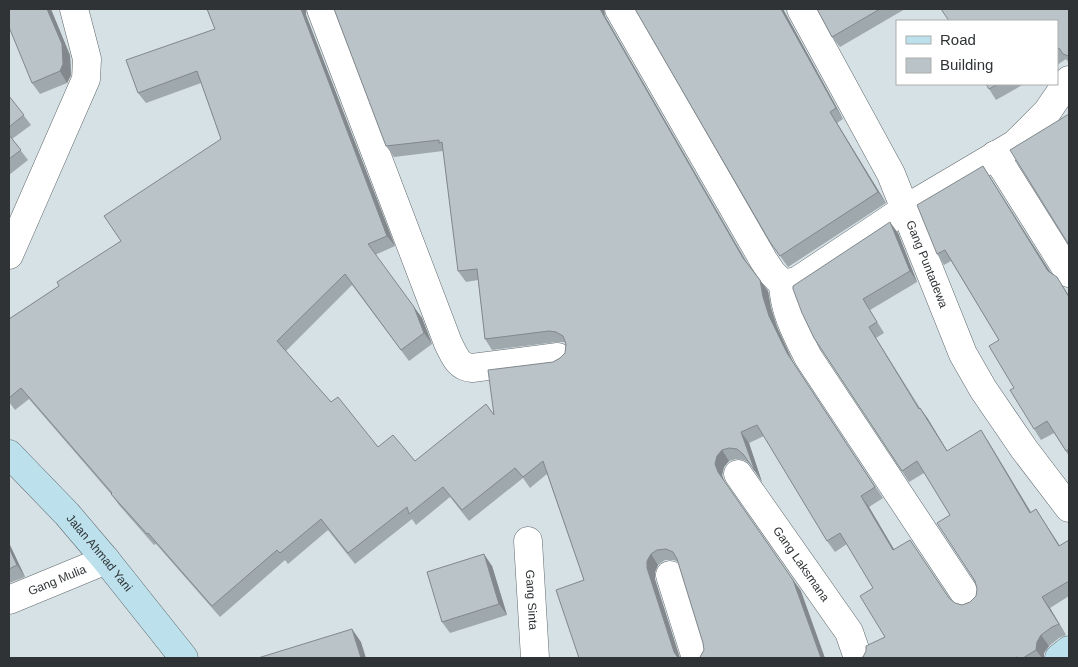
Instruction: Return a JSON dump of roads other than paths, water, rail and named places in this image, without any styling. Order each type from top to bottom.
[{"type":"main road","name":"Jalan Ahmad Yani","points":[[9,454],[67,514],[184,658]]},
{"type":"main road","points":[[1059,658],[1069,650]]},
{"type":"street","points":[[9,255],[86,79],[87,59],[74,9]]},
{"type":"street","points":[[321,9],[456,360],[465,368],[472,368],[558,356]]},
{"type":"street","points":[[618,9],[764,261],[772,274],[782,284],[790,319],[808,357],[970,600]]},
{"type":"street","name":"Gang Puntadewa","points":[[801,9],[892,174],[963,354],[983,389],[1019,442],[1069,508]]},
{"type":"street","points":[[782,284],[797,281],[905,209],[1014,144],[1030,131],[1068,84]]},
{"type":"street","points":[[995,155],[1069,273]]},
{"type":"street","name":"Gang Laksmana","points":[[738,474],[849,632],[858,658]]},
{"type":"street","name":"Gang Sinta","points":[[528,541],[535,658]]},
{"type":"street","name":"Gang Mulia","points":[[9,600],[106,560]]},
{"type":"street","points":[[670,575],[696,658]]}]
